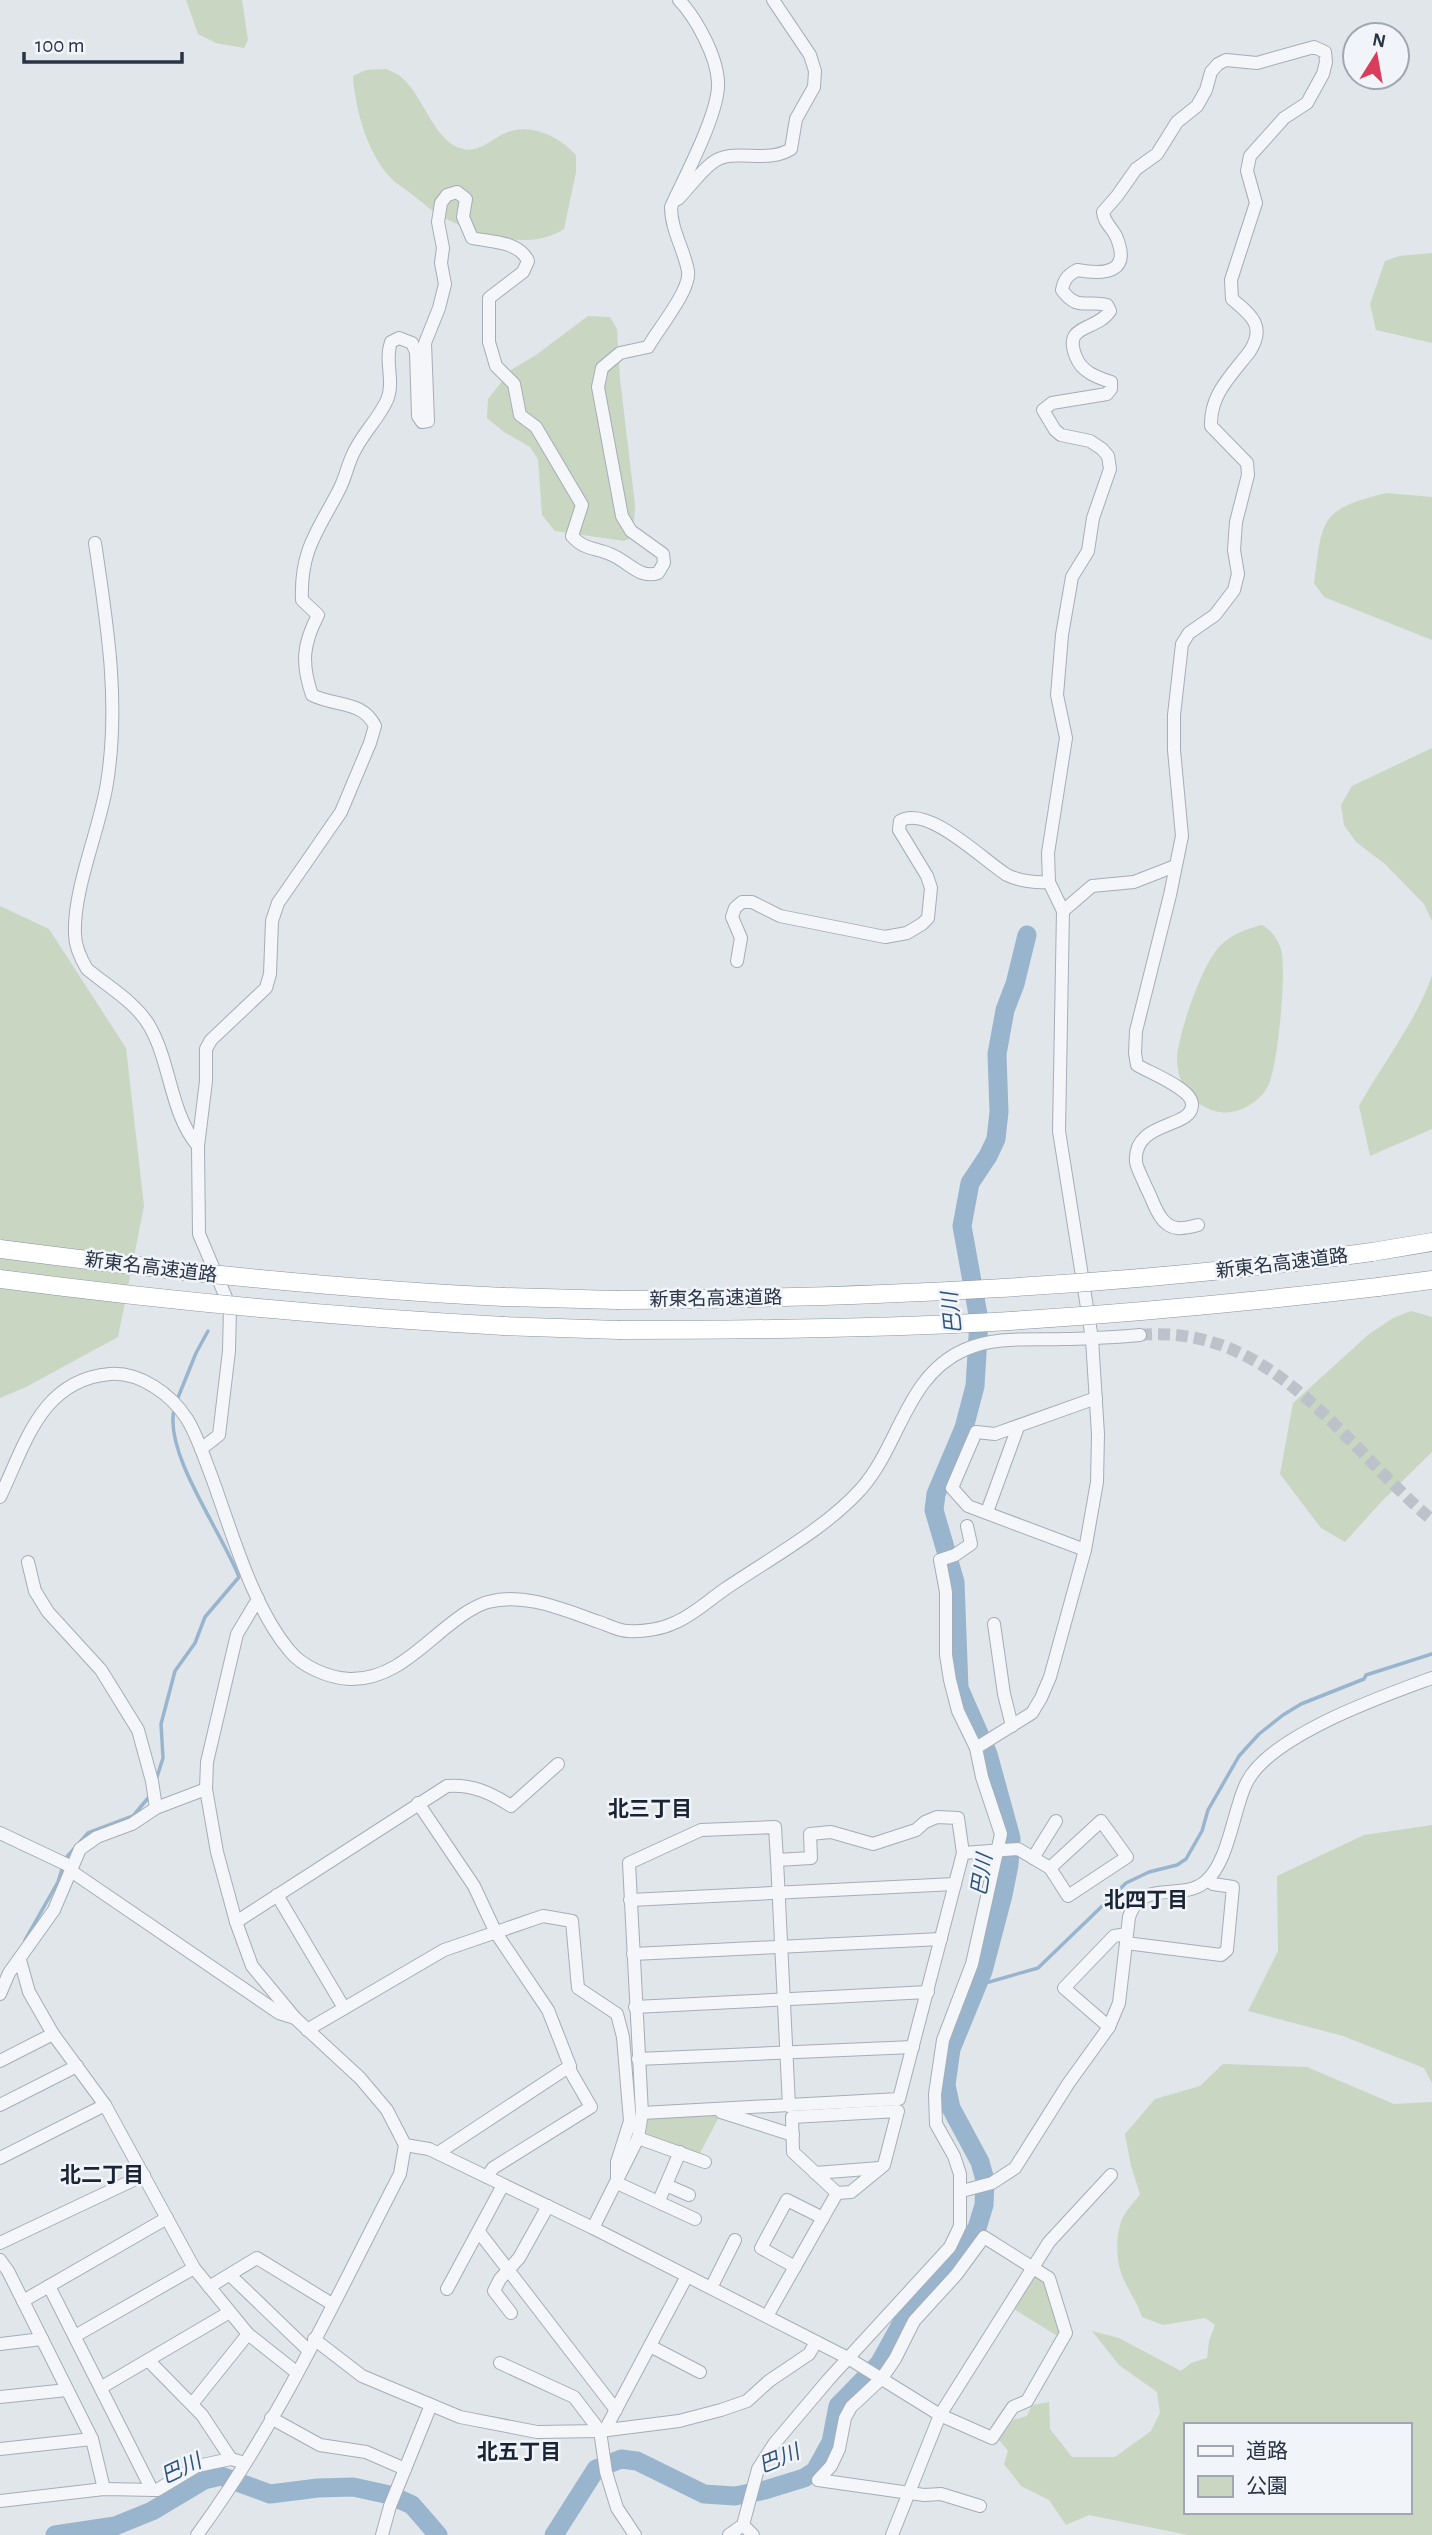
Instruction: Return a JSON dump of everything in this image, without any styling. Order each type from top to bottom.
[{"type":"highway","name":"新東名高速道路","points":[[0,1249],[240,1279],[391,1292],[617,1300],[849,1297],[988,1290],[1256,1269],[1432,1242]]},
{"type":"highway","name":"新東名高速道路","points":[[0,1279],[238,1308],[390,1320],[618,1330],[990,1322],[1263,1301],[1432,1280]]},
{"type":"street","points":[[201,1449],[219,1435],[230,1328],[229,1307],[199,1234],[198,1146],[206,1081],[206,1049],[211,1040],[266,988],[270,974],[272,920],[278,903],[341,812],[375,726],[369,715],[355,708],[324,701],[312,695],[307,682],[304,653],[307,637],[318,615],[302,600],[301,575],[311,539],[340,488],[354,451],[389,397],[387,352],[391,342],[399,338],[412,343],[416,352],[418,416],[422,422],[428,421],[425,343],[445,284],[438,222],[441,203],[447,195],[457,192],[466,199],[463,217],[472,238],[516,247],[524,252],[528,261],[523,272],[489,298],[489,342],[496,366],[514,384],[520,415],[536,427],[582,506],[572,536],[580,545],[613,555],[640,573],[658,573],[664,563],[663,554],[631,531],[622,516],[598,387],[602,368],[620,353],[648,347],[685,291],[688,273],[671,220],[671,207],[712,113],[718,82],[706,39],[680,0]]},
{"type":"street","points":[[671,207],[713,161],[730,155],[779,156],[791,149],[796,119],[814,87],[815,71],[810,55],[773,0]]},
{"type":"street","points":[[982,1744],[1032,1713],[1050,1677],[1085,1550],[1097,1482],[1092,1339],[1059,1131],[1063,911],[1049,882],[1048,853],[1066,738],[1057,695],[1062,635],[1072,577],[1088,551],[1093,518],[1110,469],[1108,456],[1102,449],[1090,441],[1061,435],[1043,410],[1052,403],[1107,394],[1111,389],[1111,382],[1093,377],[1079,365],[1071,346],[1076,333],[1105,318],[1110,311],[1107,305],[1080,304],[1069,299],[1062,290],[1068,275],[1077,270],[1098,274],[1109,272],[1118,264],[1120,250],[1115,234],[1104,221],[1103,212],[1136,169],[1157,154],[1177,122],[1197,106],[1218,64],[1227,61],[1257,63],[1314,47],[1325,52],[1323,74],[1307,103],[1284,118],[1251,156],[1247,171],[1256,203],[1231,280],[1232,299],[1250,314],[1257,333],[1250,351],[1213,399],[1210,412],[1210,426],[1247,463],[1248,475],[1236,523],[1234,550],[1238,574],[1234,590],[1215,615],[1189,632],[1182,644],[1174,715],[1174,750],[1182,836],[1136,1031],[1137,1065],[1182,1089],[1192,1102],[1192,1108],[1185,1117],[1152,1130],[1138,1143],[1136,1163],[1161,1218],[1171,1227],[1181,1230],[1198,1225]]},
{"type":"street","points":[[95,543],[108,626],[112,674],[112,733],[108,782],[75,918],[75,937],[87,969],[140,1012],[150,1026],[163,1057],[186,1132],[198,1146]]},
{"type":"street","points":[[737,961],[741,938],[732,917],[735,908],[742,902],[752,902],[780,916],[884,937],[907,933],[922,924],[928,918],[931,888],[927,876],[899,830],[900,821],[905,818],[922,820],[947,831],[1009,876],[1039,883],[1049,882]]},
{"type":"street","points":[[1063,911],[1092,886],[1134,882],[1175,866]]},
{"type":"street","points":[[0,1497],[40,1412],[62,1390],[81,1380],[114,1374],[140,1379],[159,1389],[186,1418],[201,1449],[258,1600],[290,1653],[317,1671],[347,1679],[376,1676],[400,1665],[457,1618],[482,1602],[527,1600],[626,1632],[674,1623],[827,1520],[859,1491],[881,1464],[914,1396],[926,1378],[961,1351],[996,1341],[1140,1335]]},
{"type":"street","points":[[1085,1550],[968,1506],[953,1488],[976,1433],[995,1434],[1096,1398]]},
{"type":"street","points":[[987,1512],[1018,1427]]},
{"type":"street","points":[[729,2535],[743,2525],[758,2469],[774,2444],[848,2358],[950,2247],[960,2226],[960,2174],[954,2156],[936,2124],[935,2094],[943,2040],[972,1964],[1001,1849],[1001,1834],[982,1777],[982,1744],[958,1711],[946,1655],[946,1592],[940,1560],[971,1544],[967,1526]]},
{"type":"street","points":[[28,1562],[35,1591],[48,1612],[102,1670],[138,1730],[156,1808]]},
{"type":"street","points":[[197,2535],[231,2489],[311,2344],[400,2174],[405,2145],[387,2110],[360,2078],[295,2018],[253,1966],[236,1922],[217,1852],[206,1789],[207,1762],[237,1634],[258,1600]]},
{"type":"street","points":[[994,1624],[1004,1694],[1012,1726]]},
{"type":"street","points":[[962,2191],[992,2183],[1015,2168],[1068,2084],[1109,2026],[1119,2003],[1126,1938],[1133,1904],[1141,1898],[1189,1889],[1208,1880],[1224,1849],[1246,1783],[1257,1767],[1286,1745],[1344,1712],[1432,1678]]},
{"type":"street","points":[[236,1922],[447,1786],[458,1785],[490,1792],[511,1806],[558,1764]]},
{"type":"street","points":[[0,1994],[9,1973],[54,1910],[67,1866],[80,1849],[97,1837],[132,1824],[156,1808],[206,1789]]},
{"type":"street","points":[[418,1803],[474,1886],[496,1933],[548,2010],[570,2066],[568,2067],[592,2107],[493,2168],[487,2177]]},
{"type":"street","points":[[642,2113],[899,2099],[962,1853],[958,1818],[937,1817],[916,1830],[873,1844],[831,1832],[810,1834],[811,1858],[777,1860]]},
{"type":"street","points":[[1033,1858],[1056,1821]]},
{"type":"street","points":[[962,1853],[1018,1849],[1050,1868],[1068,1896],[1126,1857],[1101,1821],[1050,1868]]},
{"type":"street","points":[[593,2228],[638,2137],[642,2113],[628,1863],[701,1830],[775,1827],[789,2106]]},
{"type":"street","points":[[0,1833],[67,1866],[279,2013],[295,2018]]},
{"type":"street","points":[[1109,2026],[1063,1988],[1114,1936],[1221,1955],[1227,1950],[1234,1888],[1213,1884],[1208,1880]]},
{"type":"street","points":[[630,1900],[955,1884]]},
{"type":"street","points":[[277,1895],[344,2008]]},
{"type":"street","points":[[307,2030],[444,1950],[543,1916],[572,1922],[578,1988],[617,2014],[622,2037],[630,2121],[617,2162],[617,2183]]},
{"type":"street","points":[[633,1954],[941,1939]]},
{"type":"street","points":[[20,1960],[29,1992],[53,2034],[105,2105],[194,2268],[228,2313],[248,2334],[296,2372]]},
{"type":"street","points":[[635,2007],[928,1992]]},
{"type":"street","points":[[0,2061],[53,2034]]},
{"type":"street","points":[[638,2059],[914,2047]]},
{"type":"street","points":[[0,2105],[77,2066]]},
{"type":"street","points":[[438,2153],[568,2067]]},
{"type":"street","points":[[0,2158],[105,2105]]},
{"type":"street","points":[[714,2110],[793,2135]]},
{"type":"street","points":[[898,2111],[884,2165],[880,2168],[851,2192],[837,2193],[793,2152],[792,2117],[898,2111]]},
{"type":"street","points":[[638,2137],[705,2162]]},
{"type":"street","points":[[405,2145],[429,2149],[593,2228],[848,2358],[882,2378],[940,2416],[992,2438],[1013,2407],[1027,2401],[1066,2333],[1049,2278],[984,2237],[956,2275],[914,2321],[882,2378],[851,2407],[845,2418],[839,2449],[831,2466],[818,2480],[909,2493],[941,2494],[980,2507]]},
{"type":"street","points":[[680,2152],[663,2191],[688,2195]]},
{"type":"street","points":[[815,2173],[880,2168]]},
{"type":"street","points":[[0,2243],[144,2175]]},
{"type":"street","points":[[892,2535],[940,2416],[1049,2242],[1111,2175]]},
{"type":"street","points":[[617,2183],[695,2219]]},
{"type":"street","points":[[447,2289],[503,2185]]},
{"type":"street","points":[[766,2316],[837,2193]]},
{"type":"street","points":[[795,2267],[761,2248],[787,2200],[823,2218]]},
{"type":"street","points":[[511,2313],[494,2291],[500,2279],[519,2258],[548,2206]]},
{"type":"street","points":[[23,2301],[167,2218]]},
{"type":"street","points":[[479,2231],[616,2410]]},
{"type":"street","points":[[711,2288],[735,2240]]},
{"type":"street","points":[[209,2287],[257,2258],[332,2304]]},
{"type":"street","points":[[75,2336],[194,2268]]},
{"type":"street","points":[[3,2269],[23,2301],[92,2439],[104,2489]]},
{"type":"street","points":[[230,2275],[311,2344],[362,2376],[460,2417],[537,2432],[602,2431],[678,2421],[747,2402],[769,2381],[810,2354],[816,2342]]},
{"type":"street","points":[[602,2431],[616,2410],[687,2276]]},
{"type":"street","points":[[49,2286],[152,2490]]},
{"type":"street","points":[[102,2387],[228,2313]]},
{"type":"street","points":[[192,2404],[248,2334]]},
{"type":"street","points":[[0,2344],[42,2339]]},
{"type":"street","points":[[650,2346],[700,2372]]},
{"type":"street","points":[[148,2360],[202,2415],[231,2459],[243,2466]]},
{"type":"street","points":[[500,2363],[574,2397],[602,2431],[606,2472],[617,2508],[635,2535]]},
{"type":"street","points":[[0,2397],[67,2390]]},
{"type":"street","points":[[382,2535],[390,2506],[431,2405]]},
{"type":"street","points":[[271,2418],[320,2445],[366,2452],[405,2469]]},
{"type":"street","points":[[0,2449],[92,2439]]},
{"type":"street","points":[[0,2501],[104,2489],[157,2490],[197,2466],[231,2459]]},
{"type":"street","points":[[743,2525],[753,2535]]},
{"type":"green space","points":[[186,0],[242,0],[248,40],[244,48],[216,43],[198,34]]},
{"type":"green space","points":[[386,69],[400,76],[408,84],[436,128],[453,145],[463,149],[476,149],[502,134],[526,129],[545,133],[569,148],[576,155],[576,172],[564,229],[535,239],[519,240],[486,235],[441,216],[394,181],[381,166],[368,142],[356,102],[353,76],[366,70]]},
{"type":"green space","points":[[1432,253],[1432,343],[1376,330],[1370,304],[1385,261],[1399,256]]},
{"type":"green space","points":[[588,316],[610,317],[617,329],[620,379],[635,505],[633,537],[624,541],[555,531],[542,515],[538,459],[530,447],[504,432],[487,418],[488,399],[511,370]]},
{"type":"green space","points":[[1386,493],[1432,497],[1432,640],[1324,597],[1314,583],[1319,544],[1328,520],[1347,505]]},
{"type":"green space","points":[[1432,748],[1432,921],[1424,904],[1385,864],[1356,842],[1344,825],[1341,805],[1352,786]]},
{"type":"green space","points":[[0,906],[49,929],[126,1048],[144,1206],[118,1337],[26,1387],[0,1398]]},
{"type":"green space","points":[[1262,925],[1276,938],[1283,960],[1280,1018],[1272,1075],[1264,1092],[1245,1108],[1230,1112],[1215,1111],[1199,1104],[1187,1092],[1178,1068],[1178,1048],[1192,1000],[1213,955],[1229,938]]},
{"type":"green space","points":[[1432,976],[1432,1129],[1370,1156],[1359,1106],[1408,1026]]},
{"type":"green space","points":[[1411,1311],[1432,1317],[1432,1452],[1345,1542],[1321,1528],[1280,1474],[1293,1403],[1368,1335],[1393,1318]]},
{"type":"green space","points":[[1432,1825],[1432,2083],[1424,2068],[1343,2036],[1248,2011],[1278,1951],[1277,1876],[1364,1835]]},
{"type":"green space","points":[[1223,2064],[1307,2067],[1394,2104],[1432,2102],[1432,2535],[1188,2535],[1089,2515],[1066,2525],[1049,2500],[1021,2486],[1004,2464],[1008,2451],[999,2440],[1013,2420],[1027,2416],[1032,2405],[1049,2402],[1050,2429],[1072,2457],[1115,2457],[1151,2431],[1160,2413],[1157,2392],[1119,2365],[1092,2331],[1119,2338],[1181,2371],[1191,2363],[1207,2358],[1215,2325],[1205,2318],[1163,2325],[1142,2317],[1120,2268],[1117,2252],[1119,2229],[1122,2218],[1140,2194],[1125,2134],[1155,2099],[1200,2086]]},
{"type":"green space","points":[[651,2117],[719,2117],[699,2155],[646,2134],[648,2119]]},
{"type":"green space","points":[[1035,2275],[1044,2281],[1062,2331],[1059,2337],[1014,2309]]},
{"type":"waterway","name":"巴川","points":[[554,2535],[596,2469],[621,2459],[637,2461],[704,2494],[735,2496],[804,2478],[815,2471],[831,2442],[838,2406],[879,2364],[909,2310],[948,2269],[977,2228],[984,2205],[985,2180],[980,2162],[951,2108],[946,2085],[951,2049],[983,1971],[1003,1895],[1011,1838],[988,1754],[959,1688],[955,1582],[934,1510],[936,1494],[964,1428],[975,1386],[979,1320],[962,1226],[970,1183],[996,1139],[999,1112],[997,1054],[1005,1010],[1015,984],[1027,935]]},
{"type":"waterway","points":[[177,1400],[208,1331]]},
{"type":"waterway","points":[[156,1780],[163,1758],[161,1724],[175,1671],[195,1643],[205,1617],[239,1577],[186,1471],[173,1428],[174,1410]]},
{"type":"waterway","points":[[975,1986],[1038,1968],[1126,1883],[1149,1872],[1177,1865],[1186,1859],[1202,1831],[1208,1810],[1239,1756],[1259,1734],[1283,1715],[1301,1704],[1364,1679],[1366,1675],[1432,1654]]},
{"type":"waterway","points":[[65,1859],[88,1833],[133,1816],[149,1797]]},
{"type":"waterway","points":[[25,1940],[58,1882],[63,1866]]},
{"type":"waterway","name":"巴川","points":[[55,2535],[115,2526],[152,2511],[204,2480],[221,2476],[270,2494],[353,2487],[390,2495],[412,2505],[438,2535]]},
{"type":"tunnel","points":[[1140,1335],[1187,1336],[1229,1348],[1267,1368],[1336,1425],[1432,1520]]},
{"type":"district","name":"北三丁目","points":[[650,1809]]},
{"type":"district","name":"北四丁目","points":[[1146,1900]]},
{"type":"district","name":"北二丁目","points":[[102,2175]]},
{"type":"district","name":"北五丁目","points":[[519,2452]]}]
